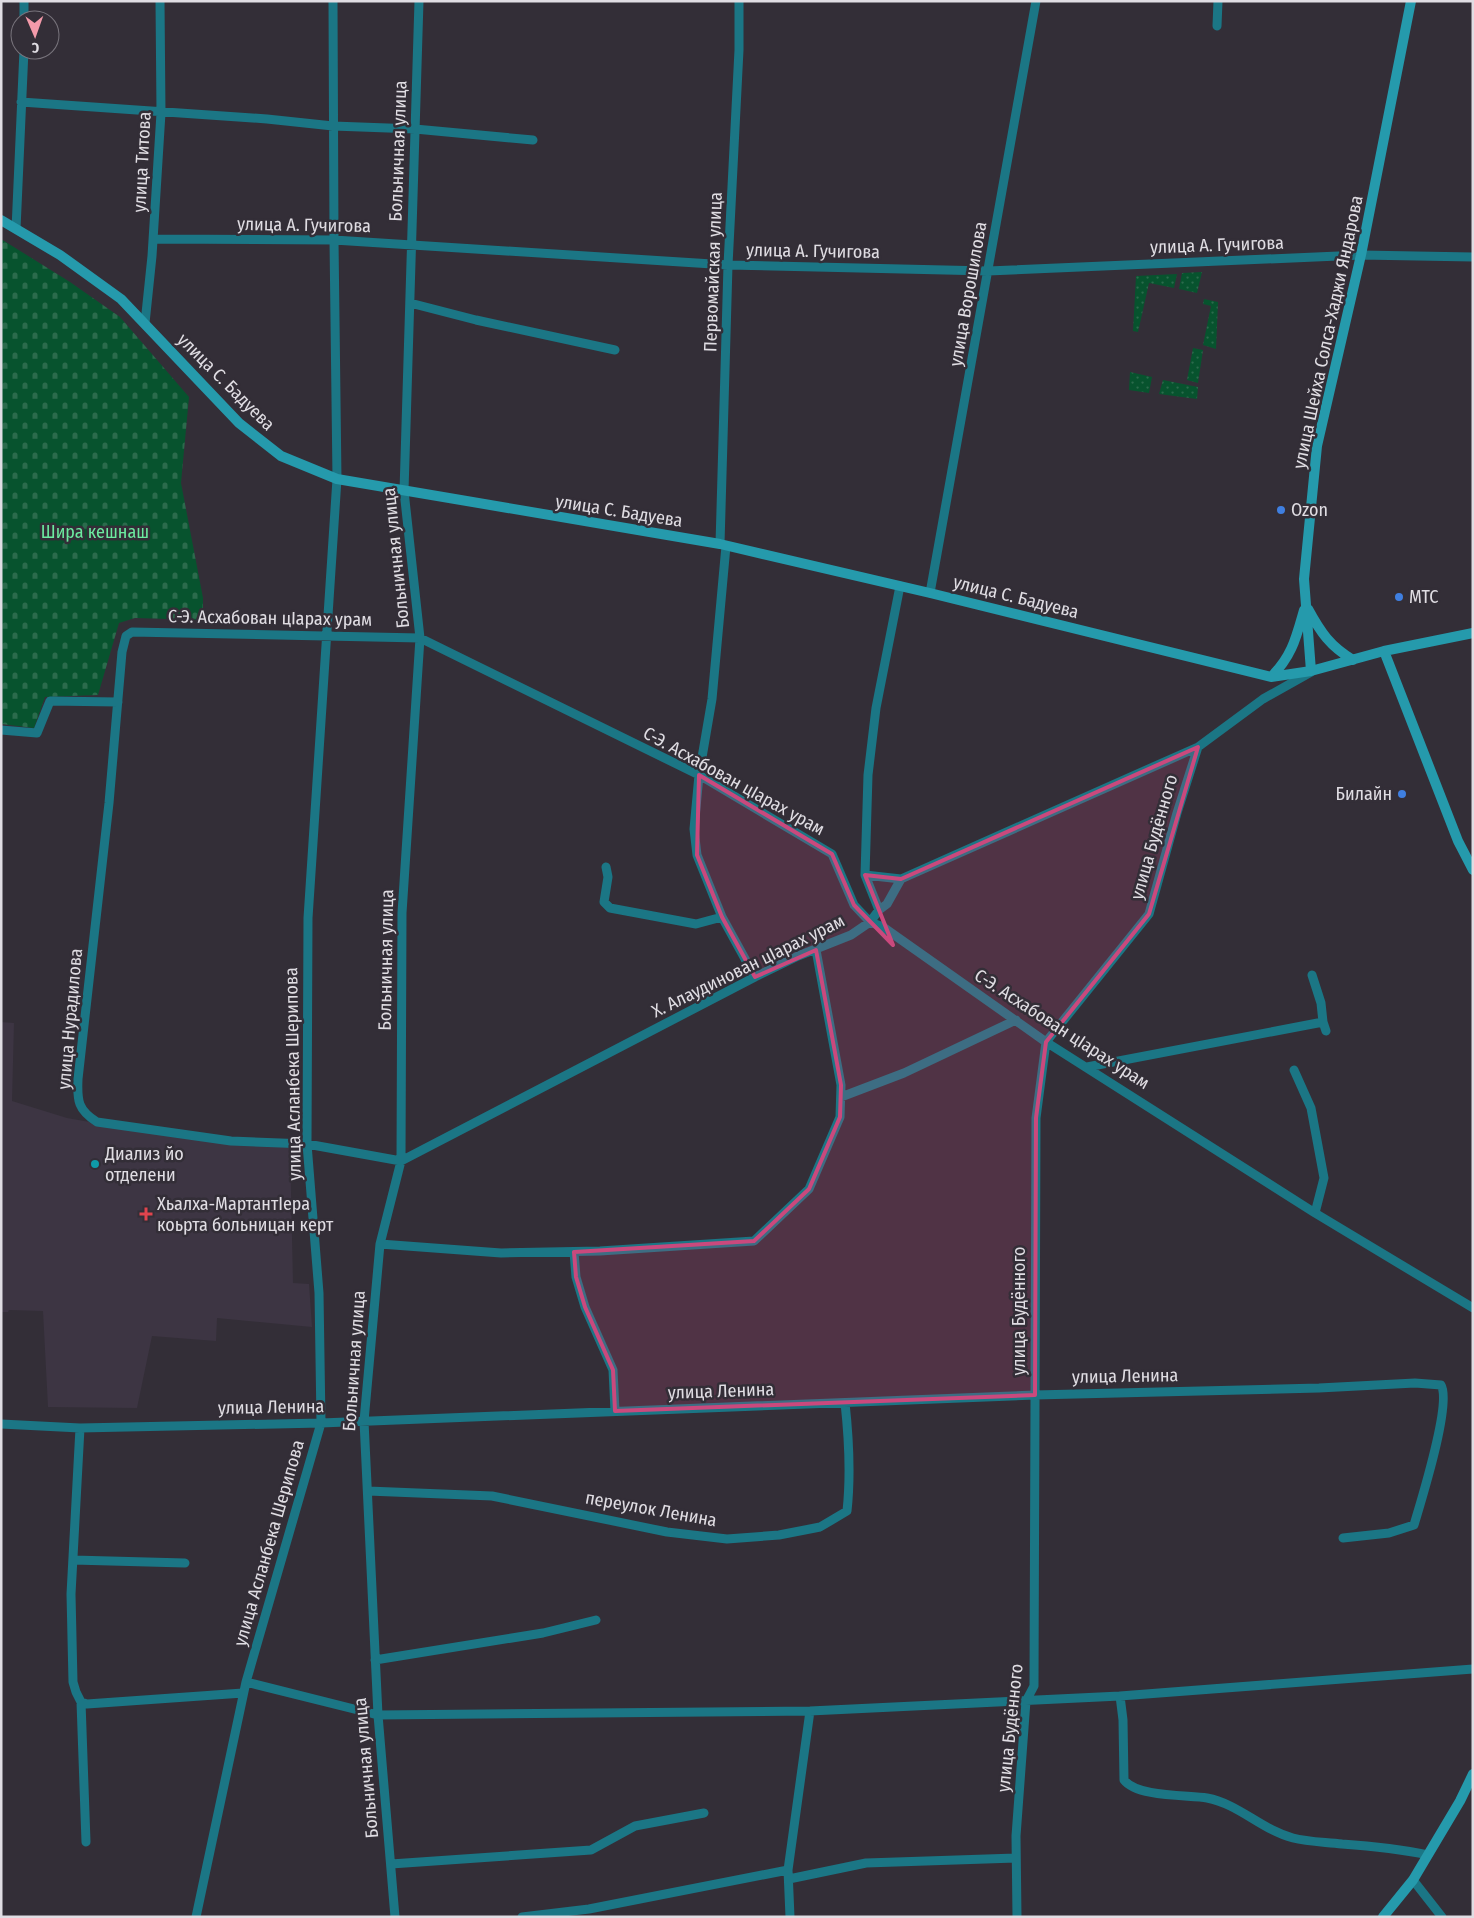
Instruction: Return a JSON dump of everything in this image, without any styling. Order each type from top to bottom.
[{"type":"main road","name":"улица Шейха Солса-Хаджи Яндарова","points":[[1312,672],[1304,578],[1317,446],[1362,255],[1412,1]]},
{"type":"main road","name":"улица С. Бадуева","points":[[1,220],[60,255],[121,298],[239,423],[281,456],[338,478],[723,545],[930,593],[1271,677],[1312,672],[1384,651],[1473,633]]},
{"type":"main road","points":[[1306,605],[1323,635],[1332,646],[1353,660]]},
{"type":"main road","points":[[1271,677],[1284,664],[1292,651],[1306,605]]},
{"type":"main road","points":[[1384,651],[1458,841],[1473,870]]},
{"type":"main road","points":[[1383,1917],[1413,1880],[1473,1774]]},
{"type":"street","name":"улица Титова","points":[[145,323],[153,239],[161,113],[160,1]]},
{"type":"street","name":"улица Асланбека Шерипова","points":[[196,1917],[243,1693],[321,1422],[319,1293],[307,1144],[308,918],[338,478],[334,240],[333,1]]},
{"type":"street","name":"Больничная улица","points":[[395,1917],[378,1715],[364,1421],[380,1244],[401,1161],[402,913],[420,638],[404,491],[419,1]]},
{"type":"street","name":"Первомайская улица","points":[[739,1],[739,50],[728,265],[723,545],[712,699],[699,775],[694,829],[697,855],[722,917],[755,977]]},
{"type":"street","name":"улица Ворошилова","points":[[930,593],[1036,1]]},
{"type":"street","points":[[1217,26],[1218,1]]},
{"type":"street","points":[[16,229],[23,60]]},
{"type":"street","points":[[21,102],[267,119],[333,126],[415,129],[534,140]]},
{"type":"street","name":"улица А. Гучигова","points":[[153,239],[334,240],[728,265],[988,271],[1362,255],[1473,257]]},
{"type":"street","points":[[410,303],[476,320],[615,350]]},
{"type":"street","points":[[879,910],[865,875],[868,775],[876,708],[900,586]]},
{"type":"street","name":"С-Э. Асхабован цIарах урам","points":[[118,702],[122,652],[126,636],[132,632],[420,638],[699,775],[832,854],[854,905],[870,922],[883,927],[1046,1042],[1087,1066],[1315,1213],[1473,1308]]},
{"type":"street","points":[[865,875],[901,880],[1198,747],[1263,699],[1312,672]]},
{"type":"street","points":[[1,730],[37,733],[50,701],[118,702]]},
{"type":"street","name":"улица Нурадилова","points":[[118,702],[109,803],[78,1079],[77,1094],[80,1106],[86,1115],[97,1122],[231,1141],[307,1144]]},
{"type":"street","name":"улица Будённого","points":[[1017,1917],[1016,1836],[1026,1701],[1034,1686],[1036,1118],[1046,1042],[1149,914],[1176,814],[1198,747]]},
{"type":"street","points":[[606,867],[608,877],[604,902],[610,908],[696,924],[722,917]]},
{"type":"street","name":"Х. Алаудинован цIарах урам","points":[[401,1161],[755,977],[852,935],[870,922],[879,910],[887,904],[901,880]]},
{"type":"street","points":[[380,1244],[500,1253],[574,1252],[754,1241],[809,1189],[840,1117],[841,1085],[816,950]]},
{"type":"street","points":[[1087,1066],[1324,1027],[1321,1003],[1312,975]]},
{"type":"street","points":[[840,1097],[904,1072],[1016,1020]]},
{"type":"street","points":[[1294,1070],[1311,1108],[1324,1178],[1315,1213]]},
{"type":"street","points":[[307,1144],[401,1161]]},
{"type":"street","points":[[574,1252],[576,1277],[585,1307],[613,1370],[615,1411]]},
{"type":"street","name":"улица Ленина","points":[[1,1424],[80,1428],[364,1421],[1035,1395],[1319,1388],[1415,1383],[1441,1385],[1444,1390],[1443,1416],[1414,1525],[1389,1533],[1342,1538]]},
{"type":"street","name":"переулок Ленина","points":[[368,1491],[492,1496],[667,1532],[719,1538],[778,1535],[820,1527],[847,1511],[850,1490],[850,1452],[845,1402]]},
{"type":"street","points":[[80,1428],[71,1594],[73,1682],[81,1702],[86,1842]]},
{"type":"street","points":[[73,1560],[186,1563]]},
{"type":"street","points":[[375,1660],[544,1633],[596,1620]]},
{"type":"street","points":[[246,1682],[378,1715],[810,1711],[1120,1696],[1473,1669]]},
{"type":"street","points":[[81,1702],[87,1704],[243,1693]]},
{"type":"street","points":[[1120,1696],[1123,1720],[1124,1780],[1128,1786],[1163,1794],[1221,1802],[1292,1838],[1400,1849],[1428,1855]]},
{"type":"street","points":[[790,1917],[788,1874],[810,1711]]},
{"type":"street","points":[[391,1864],[591,1850],[635,1826],[704,1813]]},
{"type":"street","points":[[522,1917],[590,1909],[788,1874],[866,1864],[1016,1858]]},
{"type":"street","points":[[1413,1880],[1442,1917]]},
{"type":"highlighted area","points":[[1198,747],[1149,914],[1046,1042],[1036,1118],[1035,1395],[615,1411],[613,1370],[585,1307],[576,1277],[574,1252],[754,1241],[809,1189],[840,1117],[841,1085],[816,950],[755,977],[722,917],[697,855],[699,775],[832,854],[854,905],[893,945],[865,875],[901,879]]},
{"type":"shaded area","name":"Хьалха-МартантIера коьрта больницан керт","points":[[1,1022],[14,1023],[12,1101],[67,1118],[129,1129],[290,1145],[293,1283],[309,1284],[312,1327],[217,1318],[216,1341],[152,1336],[137,1408],[48,1407],[43,1311],[9,1310],[8,1312],[1,1312]]},
{"type":"green space","name":"Шира кешнаш","points":[[1,239],[70,282],[120,317],[189,397],[181,483],[203,598],[203,620],[135,618],[119,623],[98,695],[45,697],[34,728],[1,724]]},
{"type":"green space","points":[[1202,272],[1197,293],[1179,289],[1182,273]]},
{"type":"green space","points":[[1177,274],[1174,288],[1149,283],[1138,332],[1133,331],[1136,276]]},
{"type":"green space","points":[[1204,299],[1218,302],[1216,349],[1203,345],[1211,306],[1203,304]]},
{"type":"green space","points":[[1193,348],[1203,350],[1198,383],[1187,380]]},
{"type":"green space","points":[[1130,372],[1152,377],[1149,393],[1129,390]]},
{"type":"green space","points":[[1163,380],[1198,387],[1197,399],[1159,394]]},
{"type":"place","name":"Ozon","points":[[1281,510]]},
{"type":"place","name":"МТС","points":[[1399,597]]},
{"type":"place","name":"Билайн","points":[[1402,794]]},
{"type":"place","name":"Диализ йо отделени","points":[[95,1164]]},
{"type":"place","name":"Хьалха-МартантIера коьрта больницан керт","points":[[146,1214]]}]
